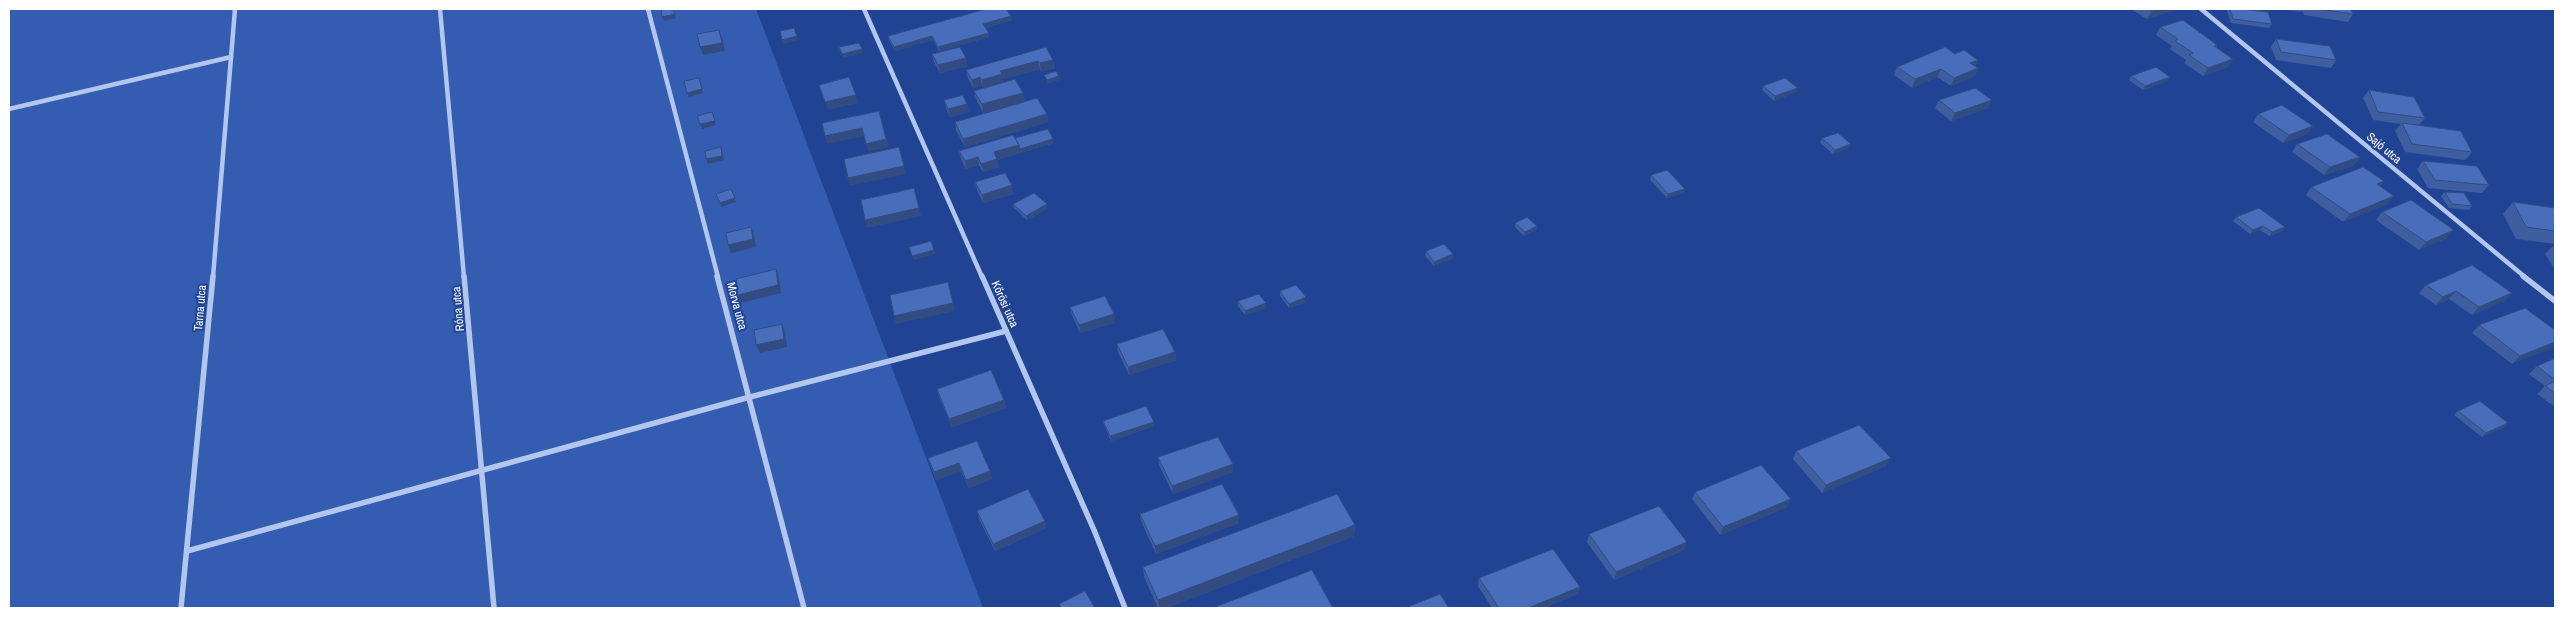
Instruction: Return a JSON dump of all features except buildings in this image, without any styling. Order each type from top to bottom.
[{"type":"street","name":"Tarna utca","points":[[181,608],[218,226],[235,9]]},
{"type":"street","name":"Róna utca","points":[[440,9],[483,469],[494,608]]},
{"type":"street","name":"Morva utca","points":[[648,9],[804,608]]},
{"type":"street","name":"Kőrösi utca","points":[[864,9],[1094,530],[1125,608]]},
{"type":"street","name":"Sajó utca","points":[[2202,9],[2432,202],[2555,301]]},
{"type":"street","points":[[9,109],[231,57]]},
{"type":"street","points":[[187,551],[483,469],[1006,330]]},
{"type":"shaded area","points":[[9,9],[756,9],[983,608],[9,608]]}]
